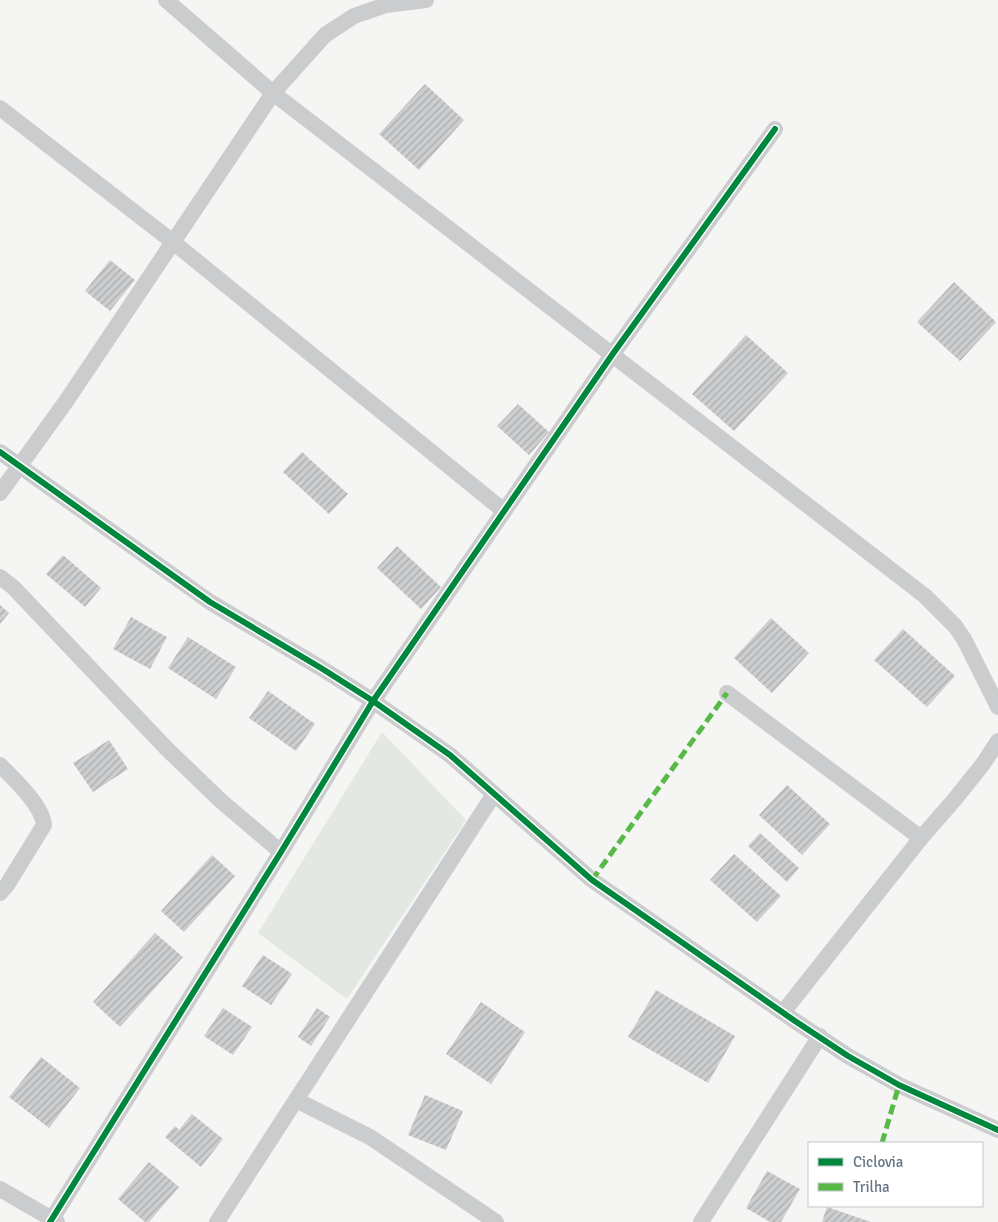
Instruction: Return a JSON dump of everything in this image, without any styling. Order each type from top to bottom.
[{"type":"street","points":[[166,0],[273,93],[931,601],[955,626],[964,639],[998,707]]},
{"type":"street","points":[[0,493],[67,400],[273,93],[325,35],[354,16],[386,5],[426,0]]},
{"type":"street","points":[[0,108],[173,242],[504,511]]},
{"type":"street","points":[[0,1189],[53,1221],[373,701],[612,354],[775,129]]},
{"type":"street","points":[[0,452],[210,602],[322,668],[450,755],[592,880],[848,1056],[898,1085],[998,1130]]},
{"type":"street","points":[[0,577],[13,587],[166,748],[221,801],[281,852]]},
{"type":"street","points":[[727,693],[921,838]]},
{"type":"street","points":[[784,1012],[921,838],[984,764],[998,742]]},
{"type":"street","points":[[0,765],[22,787],[43,817],[44,825],[7,885],[0,893]]},
{"type":"street","points":[[217,1222],[494,794]]},
{"type":"street","points":[[701,1222],[820,1036]]},
{"type":"street","points":[[296,1100],[370,1137],[496,1222]]},
{"type":"shaded area","points":[[382,732],[466,820],[347,999],[258,933]]},
{"type":"building","points":[[425,84],[464,120],[419,170],[379,134]]},
{"type":"building","points":[[110,260],[135,280],[110,311],[85,291]]},
{"type":"building","points":[[954,282],[996,322],[960,361],[917,322]]},
{"type":"building","points":[[746,335],[788,373],[734,431],[692,394]]},
{"type":"building","points":[[518,404],[549,432],[529,455],[497,426]]},
{"type":"building","points":[[302,452],[348,494],[329,514],[283,472]]},
{"type":"building","points":[[397,546],[441,587],[421,609],[377,568]]},
{"type":"building","points":[[63,555],[101,588],[85,607],[46,574]]},
{"type":"building","points":[[0,605],[9,613],[0,624]]},
{"type":"building","points":[[131,617],[167,637],[150,669],[113,649]]},
{"type":"building","points":[[771,618],[809,653],[772,693],[734,658]]},
{"type":"building","points":[[903,629],[955,676],[927,707],[874,660]]},
{"type":"building","points":[[188,637],[236,667],[216,699],[168,668]]},
{"type":"building","points":[[268,691],[315,724],[296,751],[249,718]]},
{"type":"building","points":[[109,740],[128,769],[93,792],[73,763]]},
{"type":"building","points":[[787,785],[830,824],[802,855],[759,815]]},
{"type":"building","points":[[760,833],[799,868],[787,882],[748,846]]},
{"type":"building","points":[[734,854],[781,896],[757,922],[710,880]]},
{"type":"building","points":[[212,855],[235,876],[184,932],[161,911]]},
{"type":"building","points":[[155,933],[183,957],[120,1027],[93,1002]]},
{"type":"building","points":[[263,955],[292,974],[271,1005],[242,986]]},
{"type":"building","points":[[656,990],[735,1036],[708,1083],[628,1037]]},
{"type":"building","points":[[481,1002],[525,1032],[491,1084],[446,1054]]},
{"type":"building","points":[[223,1008],[252,1027],[233,1055],[204,1036]]},
{"type":"building","points":[[317,1008],[330,1017],[311,1046],[298,1037]]},
{"type":"building","points":[[41,1057],[80,1088],[49,1128],[9,1097]]},
{"type":"building","points":[[425,1095],[463,1111],[446,1150],[408,1135]]},
{"type":"building","points":[[192,1114],[223,1139],[201,1167],[165,1137],[175,1126],[179,1130]]},
{"type":"building","points":[[149,1162],[179,1187],[149,1222],[145,1222],[118,1199]]},
{"type":"building","points":[[767,1171],[800,1189],[781,1222],[770,1222],[746,1208]]},
{"type":"building","points":[[827,1207],[871,1222],[822,1222]]},
{"type":"marked path","points":[[592,880],[727,693]]},
{"type":"marked path","points":[[882,1142],[899,1085]]},
{"type":"cycle path","points":[[50,1222],[373,701],[612,355],[775,129]]},
{"type":"cycle path","points":[[0,452],[210,602],[373,701],[450,755],[592,880],[795,1021],[848,1056],[899,1085],[998,1130]]}]
